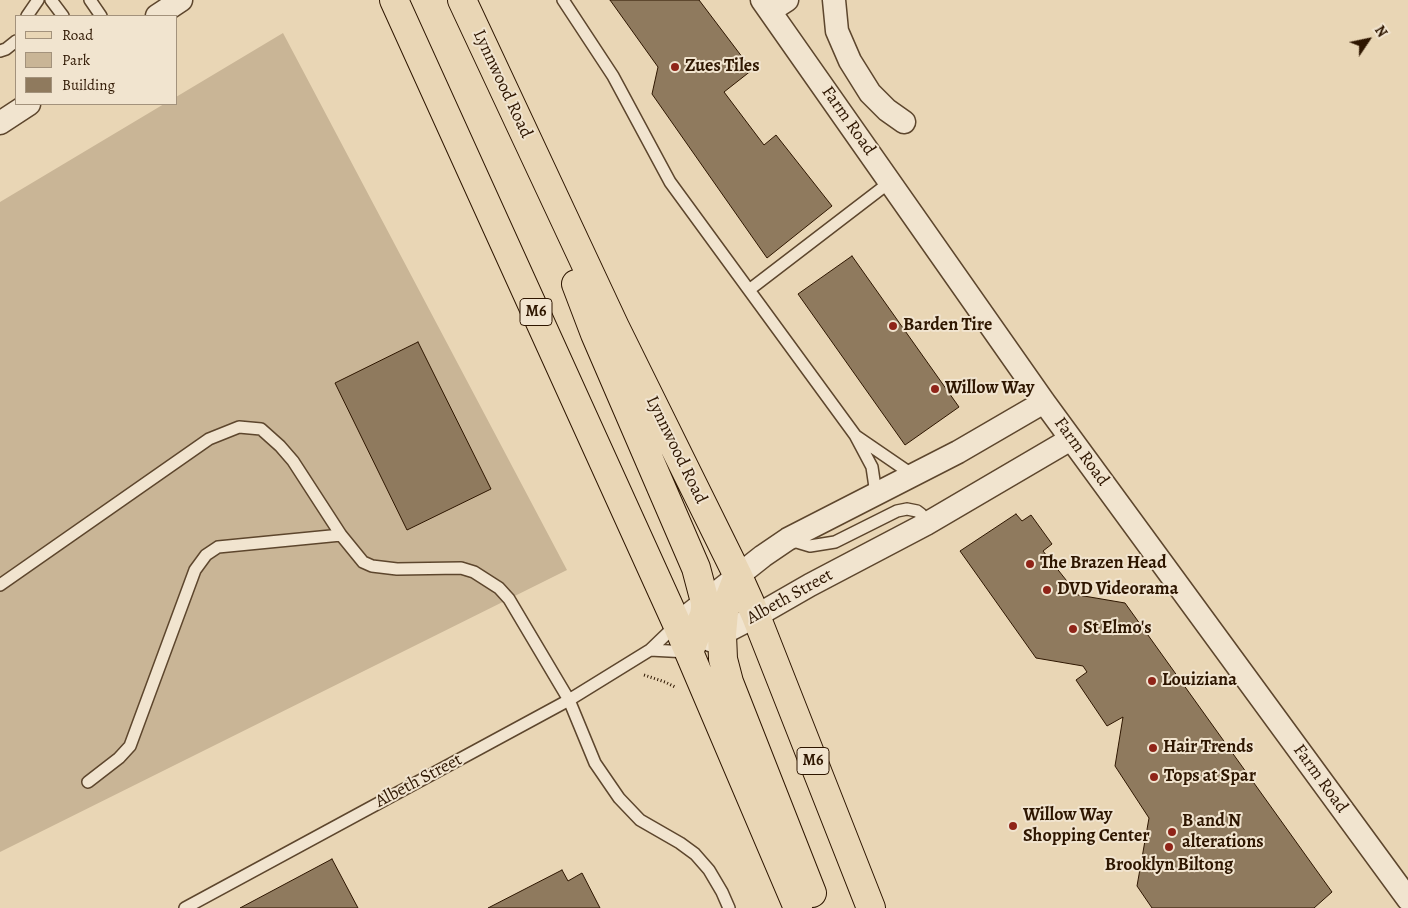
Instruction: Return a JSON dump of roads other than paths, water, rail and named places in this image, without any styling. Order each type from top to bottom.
[{"type":"main road","name":"M6","points":[[394,0],[677,624],[798,908]]},
{"type":"main road","name":"Lynnwood Road","points":[[462,0],[615,327],[738,576],[756,616],[871,908]]},
{"type":"main road","points":[[529,143],[558,236],[595,334],[696,568],[705,602],[704,615],[689,652]]},
{"type":"main road","points":[[738,576],[724,612],[722,634],[723,659],[729,682],[817,908]]},
{"type":"street","points":[[158,15],[181,0]]},
{"type":"street","points":[[834,0],[837,31],[850,61],[870,93],[887,110],[904,122]]},
{"type":"street","name":"Farm Road","points":[[773,4],[890,182],[1044,402],[1408,898]]},
{"type":"street","points":[[0,123],[27,105]]},
{"type":"street","name":"Albeth Street","points":[[677,624],[763,556],[788,539],[958,452],[1044,402]]},
{"type":"street","name":"Albeth Street","points":[[689,652],[926,524],[1071,439]]},
{"type":"street","points":[[1397,908],[1408,898]]},
{"type":"lane","points":[[28,15],[38,0]]},
{"type":"lane","points":[[51,0],[62,15]]},
{"type":"lane","points":[[90,0],[100,15]]},
{"type":"lane","points":[[563,0],[613,76],[670,182],[855,435],[872,467],[876,494]]},
{"type":"lane","points":[[0,50],[6,49],[15,42]]},
{"type":"lane","points":[[749,290],[890,182]]},
{"type":"lane","points":[[0,585],[209,439],[239,427],[261,429],[280,446],[315,493],[341,535],[364,562],[372,566],[397,569],[461,568],[474,572],[499,588],[509,599],[569,700],[596,763],[619,798],[640,820],[695,854],[709,870],[729,908]]},
{"type":"lane","points":[[855,435],[913,475]]},
{"type":"lane","name":"Albeth Street","points":[[788,539],[810,546],[835,542],[897,511],[917,511],[921,514],[926,524]]},
{"type":"lane","points":[[88,782],[119,758],[130,746],[195,570],[206,555],[218,546],[341,535]]},
{"type":"lane","name":"Albeth Street","points":[[185,908],[569,700],[650,650],[677,624]]},
{"type":"lane","points":[[650,650],[689,652]]},
{"type":"place","name":"Zues Tiles","points":[[675,67]]},
{"type":"place","name":"Barden Tire","points":[[893,326]]},
{"type":"place","name":"Willow Way","points":[[935,389]]},
{"type":"place","name":"The Brazen Head","points":[[1030,564]]},
{"type":"place","name":"DVD Videorama","points":[[1047,590]]},
{"type":"place","name":"St Elmo's","points":[[1073,629]]},
{"type":"place","name":"Louiziana","points":[[1152,681]]},
{"type":"place","name":"Hair Trends","points":[[1153,748]]},
{"type":"place","name":"Tops at Spar","points":[[1154,777]]},
{"type":"place","name":"Willow Way Shopping Center","points":[[1013,826]]},
{"type":"place","name":"B and N alterations","points":[[1172,832]]},
{"type":"place","name":"Brooklyn Biltong","points":[[1169,847]]}]
